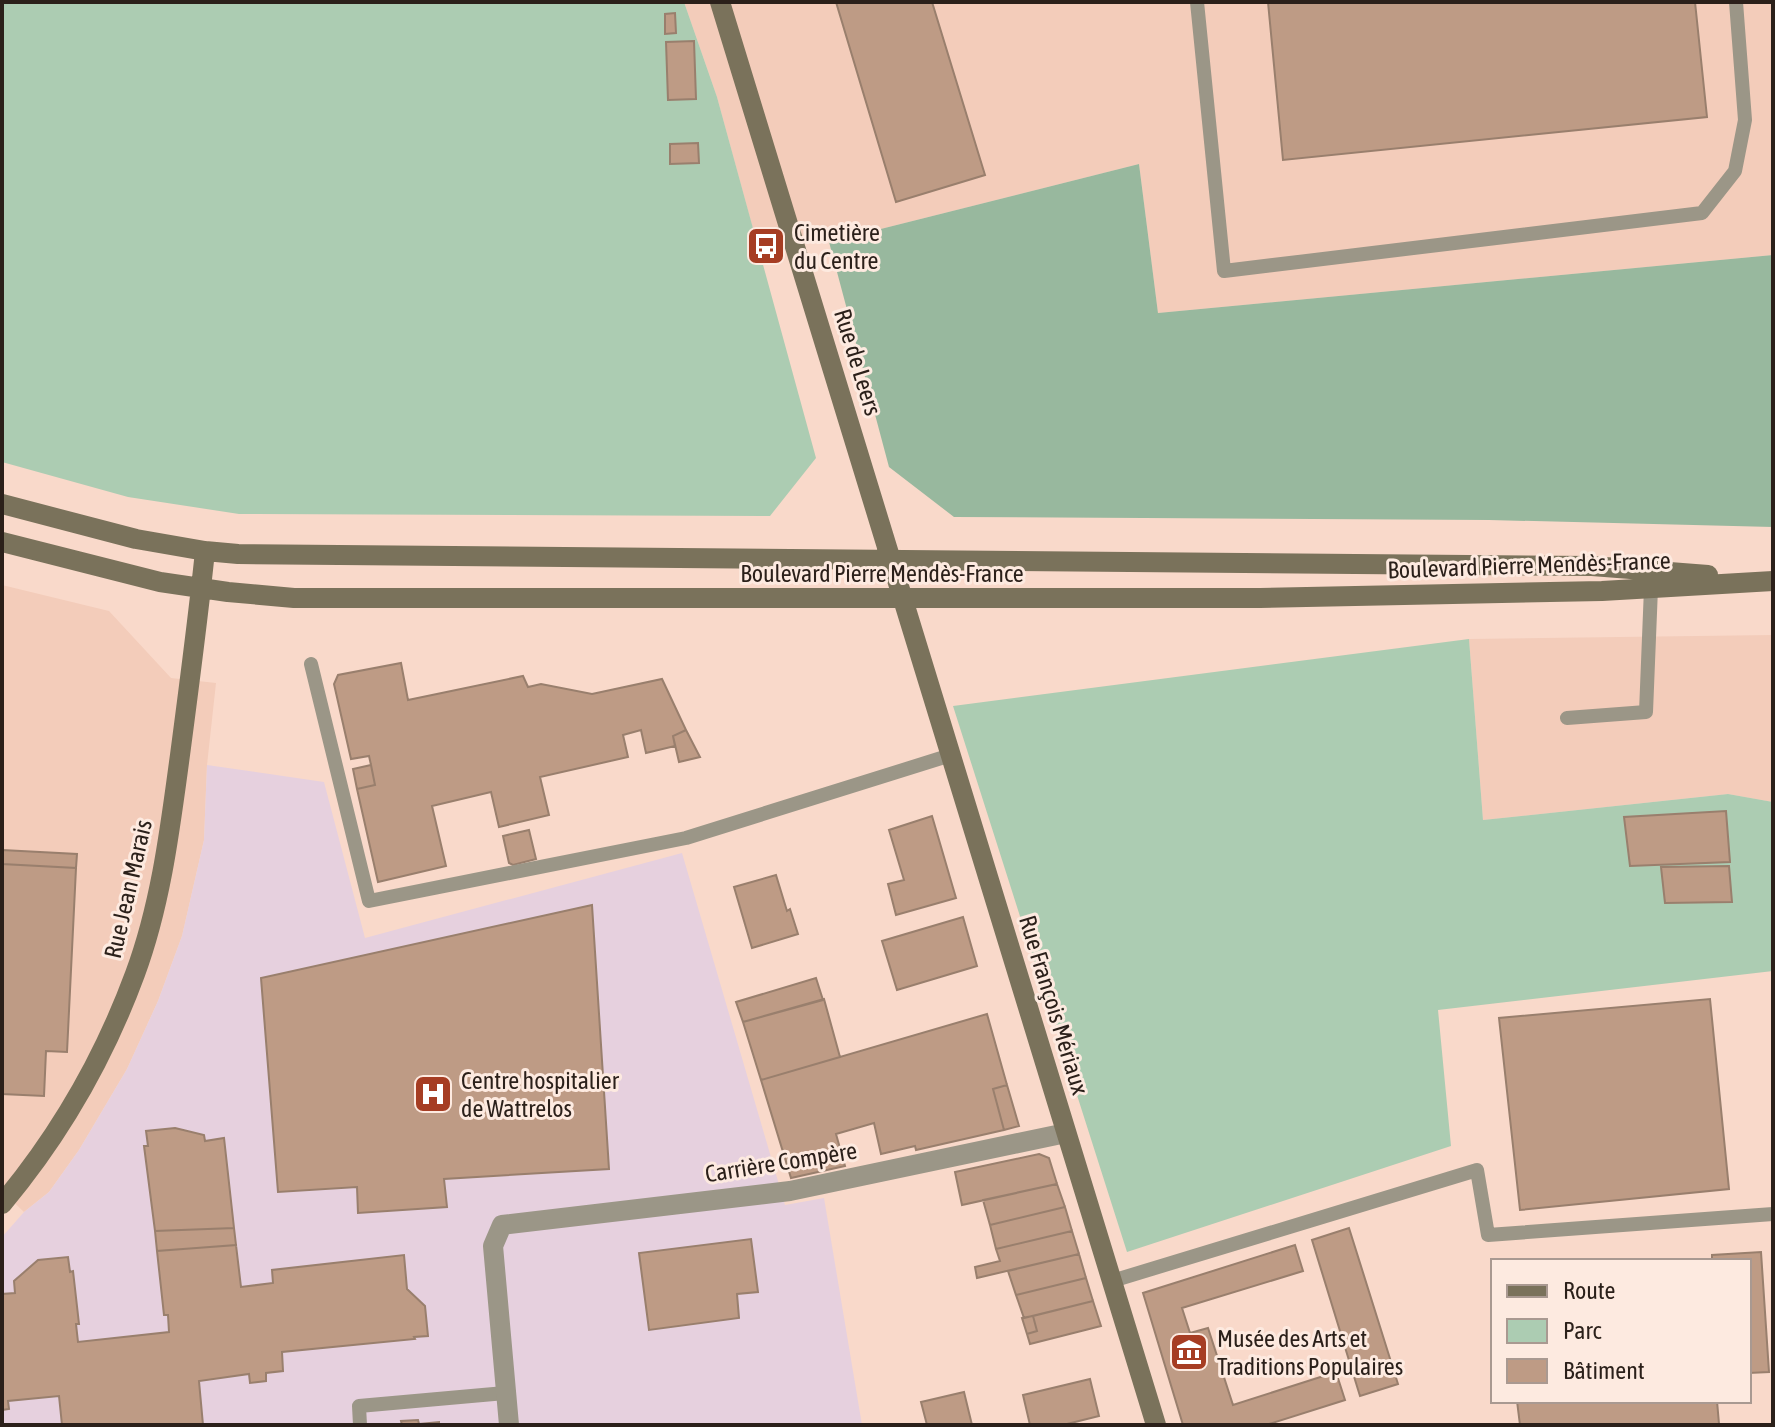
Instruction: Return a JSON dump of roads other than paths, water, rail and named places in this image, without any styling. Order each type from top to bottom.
[{"type":"street","name":"Rue de Leers","points":[[720,2],[904,599]]},
{"type":"street","name":"Boulevard Pierre Mendès-France","points":[[2,504],[129,538],[205,551],[291,556],[1592,566],[1651,579],[1770,581]]},
{"type":"street","name":"Boulevard Pierre Mendès-France","points":[[2,542],[137,577],[201,589],[294,598],[1260,598],[1588,591],[1651,579]]},
{"type":"street","name":"Rue Jean Marais","points":[[3,1202],[44,1148],[88,1079],[136,972],[156,902],[170,833],[205,551]]},
{"type":"street","name":"Rue François Mériaux","points":[[904,599],[1156,1425]]},
{"type":"street","name":"Carrière Compère","points":[[505,1393],[493,1246],[502,1225],[790,1191],[1066,1133]]},
{"type":"street","points":[[505,1393],[509,1425]]},
{"type":"lane","points":[[1197,2],[1224,271],[1702,213],[1735,171],[1745,120],[1736,2]]},
{"type":"lane","points":[[1567,718],[1646,712],[1651,579]]},
{"type":"lane","points":[[311,664],[369,901],[686,838],[951,755]]},
{"type":"lane","points":[[1112,1281],[1477,1170],[1488,1235],[1773,1214]]},
{"type":"lane","points":[[360,1425],[359,1406],[505,1393]]},
{"type":"place","name":"Cimetière du Centre","points":[[766,246]]},
{"type":"place","name":"Centre hospitalier de Wattrelos","points":[[433,1094]]},
{"type":"place","name":"Musée des Arts et Traditions Populaires","points":[[1189,1352]]}]
